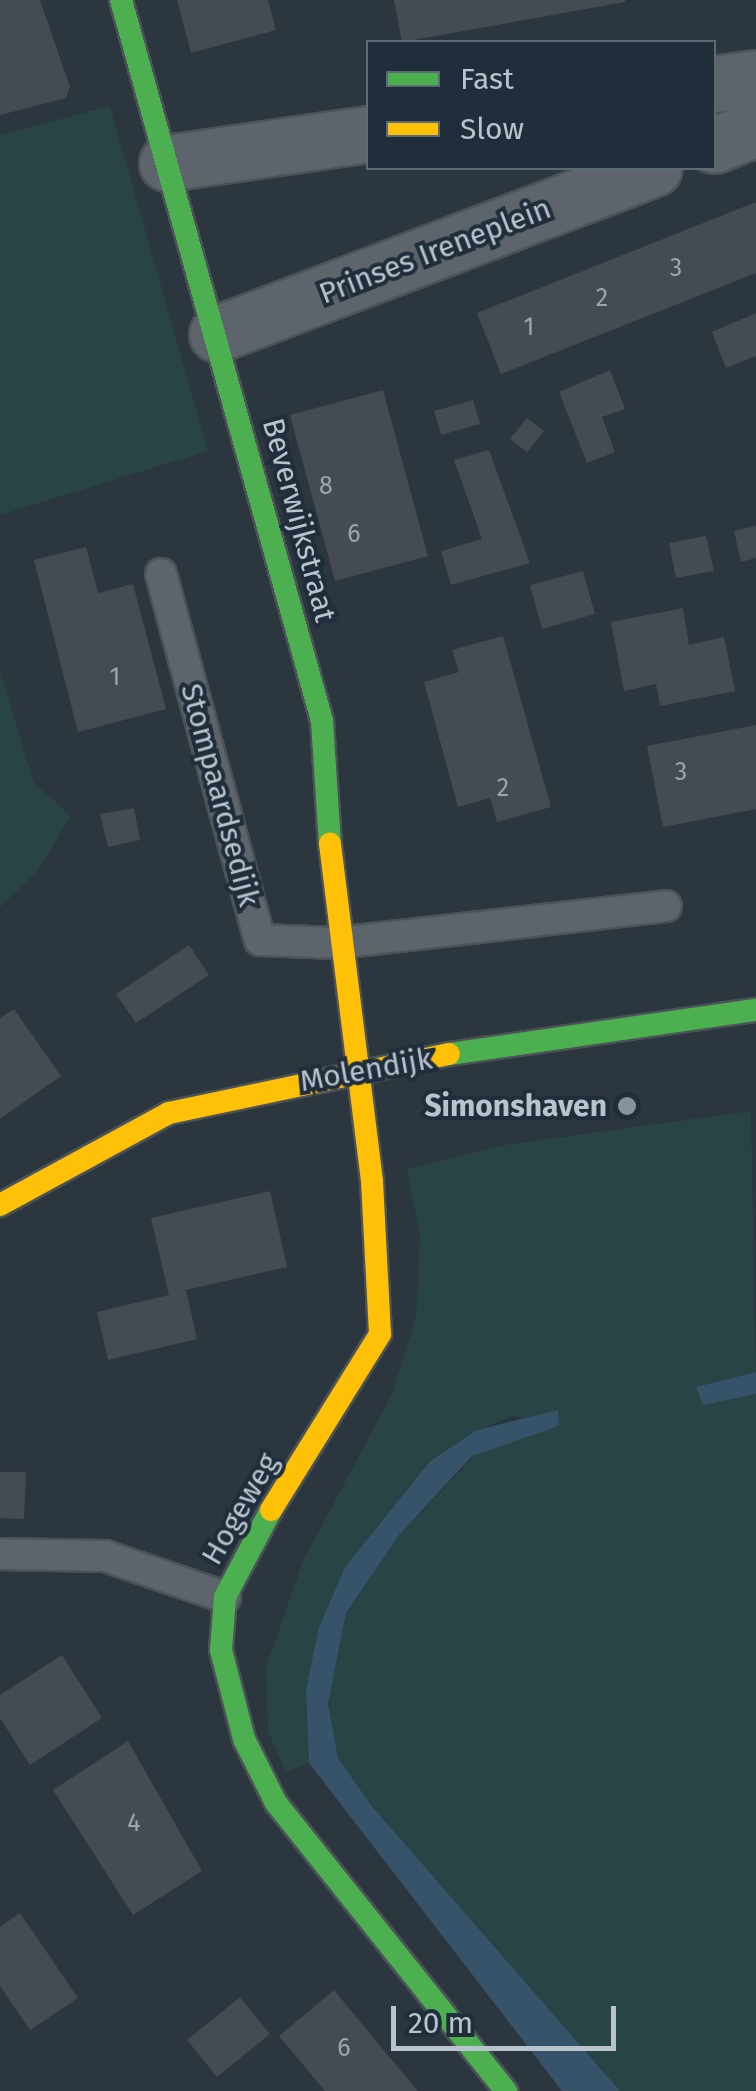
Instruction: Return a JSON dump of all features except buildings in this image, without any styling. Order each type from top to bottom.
[{"type":"street","name":"Beverwijkstraat","points":[[121,0],[322,721],[336,943],[352,1068]]},
{"type":"street","points":[[716,84],[756,78]]},
{"type":"street","points":[[716,143],[756,128]]},
{"type":"street","points":[[167,163],[366,134]]},
{"type":"street","name":"Prinses Ireneplein","points":[[217,334],[649,170]]},
{"type":"street","name":"Molendijk","points":[[0,1205],[169,1112],[352,1068],[756,1010]]},
{"type":"street","name":"Hogeweg","points":[[352,1068],[372,1181],[380,1334],[225,1597],[220,1650],[244,1739],[276,1802],[506,2091]]},
{"type":"lane","name":"Stompaardsedijk","points":[[161,574],[260,940],[336,943]]},
{"type":"lane","points":[[336,943],[666,906]]},
{"type":"lane","points":[[0,1554],[105,1556],[225,1597]]},
{"type":"green space","points":[[110,106],[208,451],[0,515],[0,135]]},
{"type":"green space","points":[[0,670],[34,783],[71,816],[37,872],[0,907]]},
{"type":"green space","points":[[751,1111],[756,1372],[696,1387],[703,1404],[756,1394],[756,2091],[620,2091],[371,1805],[338,1758],[328,1704],[346,1613],[399,1535],[484,1446],[558,1426],[513,1416],[477,1430],[430,1460],[345,1567],[319,1627],[306,1688],[309,1763],[286,1772],[268,1732],[266,1667],[303,1561],[392,1394],[416,1317],[420,1236],[407,1169],[504,1145]]},
{"type":"water","points":[[756,1372],[756,1394],[703,1405],[696,1387]]},
{"type":"water","points":[[558,1410],[559,1426],[472,1456],[399,1535],[346,1613],[328,1704],[338,1758],[371,1805],[620,2091],[562,2091],[309,1763],[306,1689],[319,1627],[345,1567],[430,1461],[477,1430]]},
{"type":"traffic: fast","points":[[121,0],[322,721],[330,844]]},
{"type":"traffic: fast","points":[[449,1054],[756,1010]]},
{"type":"traffic: fast","points":[[271,1510],[225,1597],[221,1650],[244,1739],[276,1803],[506,2091]]},
{"type":"traffic: slow","points":[[271,1510],[380,1334],[372,1181],[330,844]]},
{"type":"traffic: slow","points":[[0,1205],[169,1113],[449,1054]]},
{"type":"place","name":"Simonshaven","points":[[627,1106]]}]
